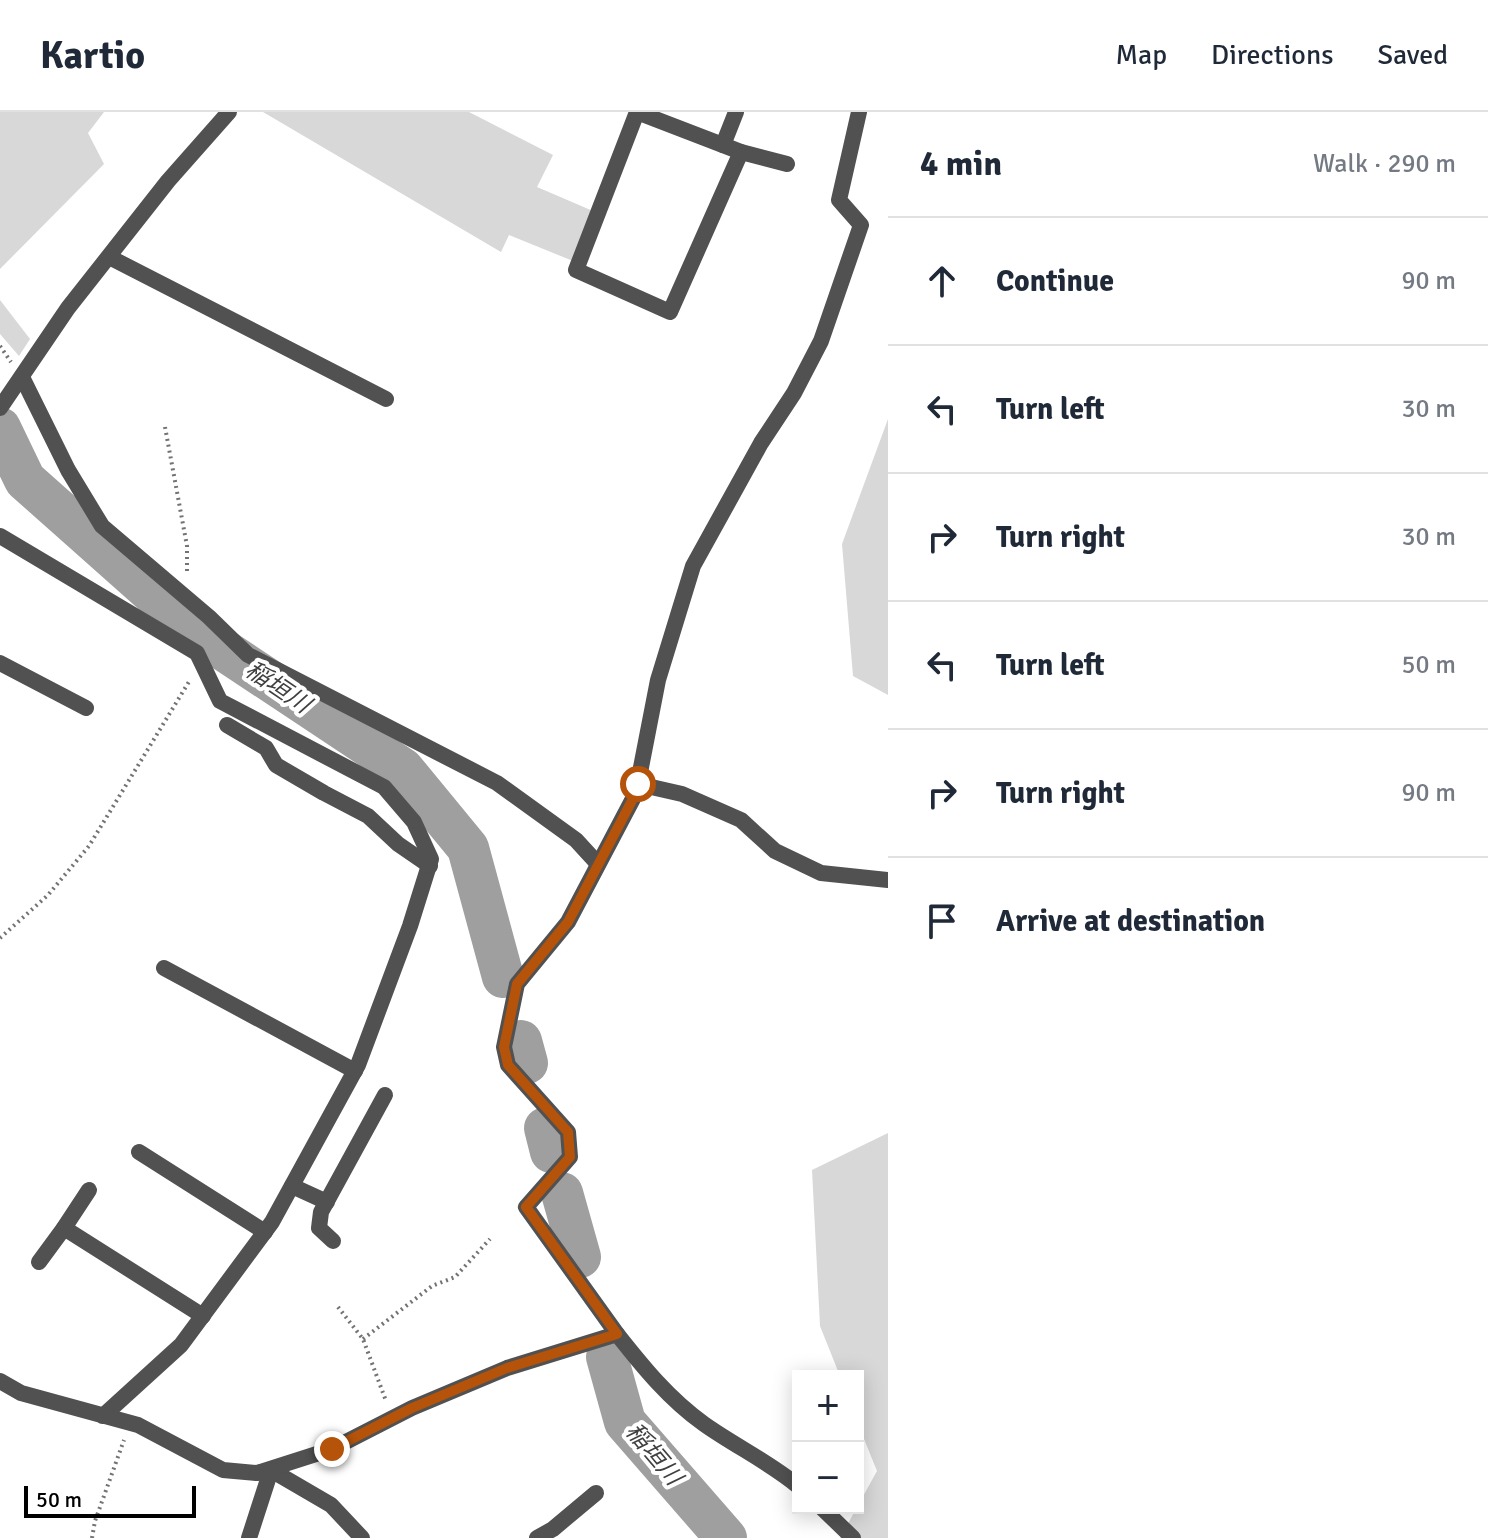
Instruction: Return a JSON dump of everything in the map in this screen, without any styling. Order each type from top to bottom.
[{"type":"street","points":[[0,408],[68,308],[168,181],[229,112]]},
{"type":"street","points":[[741,152],[670,312],[576,270],[637,112],[741,152],[787,164]]},
{"type":"street","points":[[723,145],[736,112]]},
{"type":"street","points":[[792,1481],[703,1424],[656,1383],[526,1207],[570,1157],[568,1132],[508,1065],[504,1047],[517,984],[568,922],[636,793],[658,680],[693,566],[821,341],[861,225],[839,200],[859,112]]},
{"type":"street","points":[[109,257],[386,399]]},
{"type":"street","points":[[22,377],[68,470],[102,526],[248,655],[497,783],[576,840],[598,864]]},
{"type":"street","points":[[0,536],[197,653],[220,701],[384,787],[414,822],[431,859],[410,926],[355,1071],[265,1232],[181,1345],[103,1416]]},
{"type":"street","points":[[0,663],[86,708]]},
{"type":"street","points":[[227,725],[266,748],[276,765],[368,816],[398,844],[430,866]]},
{"type":"street","points":[[638,784],[682,794],[741,820],[775,851],[821,873],[888,880]]},
{"type":"street","points":[[164,968],[355,1071]]},
{"type":"street","points":[[333,1241],[319,1228],[321,1212],[385,1095]]},
{"type":"street","points":[[139,1152],[265,1232]]},
{"type":"street","points":[[292,1186],[327,1202]]},
{"type":"street","points":[[39,1262],[89,1190]]},
{"type":"street","points":[[64,1228],[203,1316]]},
{"type":"street","points":[[0,1381],[21,1393],[138,1425],[223,1470],[264,1471],[332,1449],[392,1418],[507,1368],[617,1334]]},
{"type":"street","points":[[249,1538],[264,1471]]},
{"type":"street","points":[[264,1471],[331,1505],[362,1538]]},
{"type":"street","points":[[537,1538],[553,1529],[596,1493]]},
{"type":"street","points":[[828,1514],[853,1538]]},
{"type":"path","points":[[165,427],[187,546],[188,599]]},
{"type":"path","points":[[0,938],[48,895],[89,846],[201,661]]},
{"type":"path","points":[[363,1339],[432,1286],[455,1277],[490,1239]]},
{"type":"path","points":[[338,1307],[363,1339],[392,1418]]},
{"type":"path","points":[[92,1538],[95,1521],[130,1423]]},
{"type":"shaded area","points":[[0,112],[104,112],[88,133],[104,164],[0,269]]},
{"type":"shaded area","points":[[263,112],[469,112],[553,155],[537,187],[593,211],[573,261],[509,235],[501,252]]},
{"type":"shaded area","points":[[0,300],[30,339],[19,356],[0,334]]},
{"type":"shaded area","points":[[888,419],[888,695],[853,676],[842,544]]},
{"type":"shaded area","points":[[888,1133],[888,1538],[840,1538],[853,1514],[864,1514],[864,1495],[877,1471],[864,1439],[864,1370],[838,1370],[820,1326],[812,1170]]},
{"type":"waterway","name":"稲垣川","points":[[0,428],[25,480],[195,631],[403,769],[468,848],[503,977]]},
{"type":"waterway","name":"稲垣川","points":[[521,1041],[527,1063]]},
{"type":"waterway","name":"稲垣川","points":[[545,1128],[551,1152]]},
{"type":"waterway","name":"稲垣川","points":[[562,1193],[580,1257]]},
{"type":"waterway","name":"稲垣川","points":[[607,1357],[625,1422],[726,1538]]},
{"type":"route","points":[[332,1449],[412,1408],[507,1368],[617,1334],[526,1207],[570,1157],[568,1132],[508,1065],[504,1047],[517,984],[568,922],[638,784]]}]
